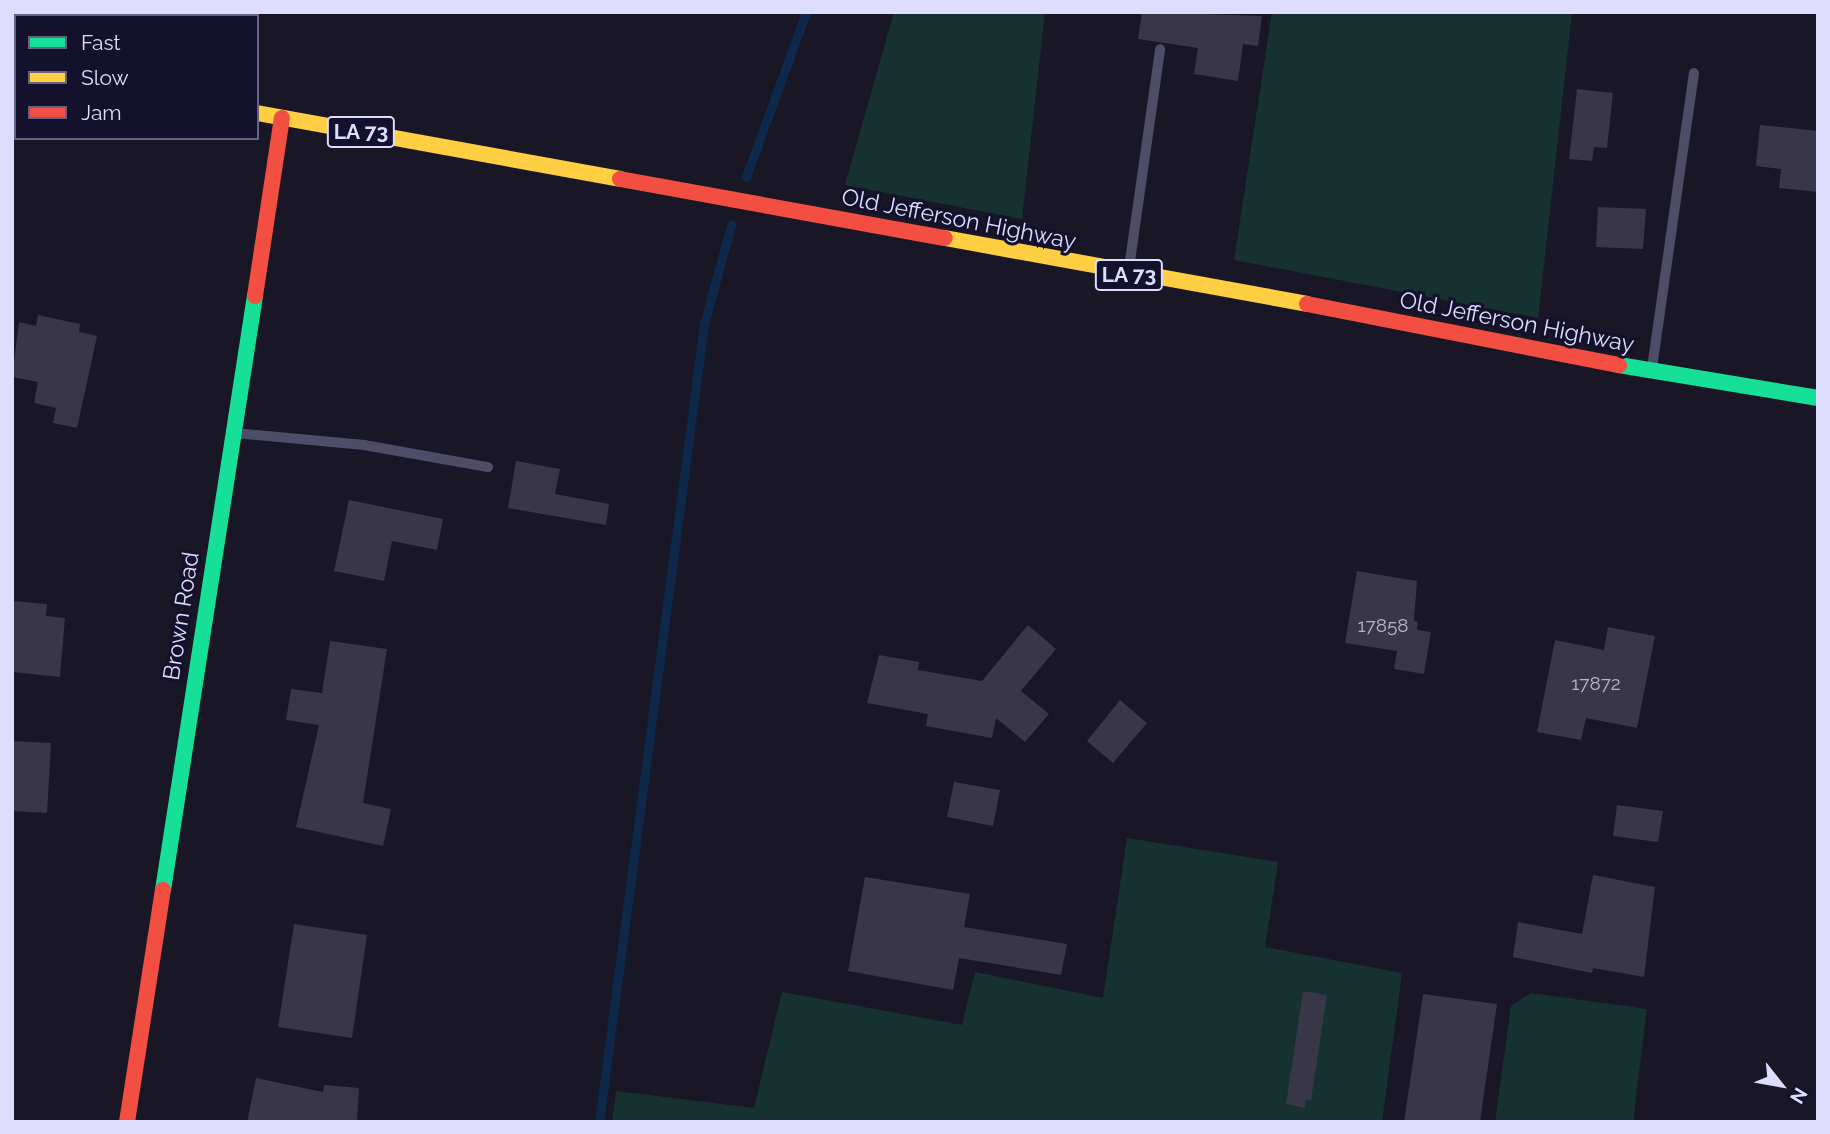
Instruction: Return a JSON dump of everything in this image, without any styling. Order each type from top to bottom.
[{"type":"main road","name":"Old Jefferson Highway","points":[[259,113],[1128,275],[1456,331],[1651,372],[1818,398]]},
{"type":"main road","name":"Brown Road","points":[[127,1122],[282,118]]},
{"type":"lane","points":[[1128,275],[1160,49]]},
{"type":"lane","points":[[1651,372],[1693,73]]},
{"type":"lane","points":[[233,433],[365,445],[488,467]]},
{"type":"green space","points":[[894,12],[1045,12],[1022,219],[845,185]]},
{"type":"green space","points":[[1272,12],[1572,12],[1538,318],[1234,260]]},
{"type":"green space","points":[[1127,838],[1278,862],[1265,947],[1402,973],[1382,1122],[612,1122],[616,1091],[754,1108],[782,992],[962,1025],[975,972],[1103,998]]},
{"type":"green space","points":[[1531,993],[1647,1009],[1633,1122],[1495,1122],[1511,1006]]},
{"type":"building","points":[[1142,12],[1262,16],[1258,46],[1243,44],[1238,81],[1194,74],[1198,48],[1138,39]]},
{"type":"building","points":[[1577,89],[1613,93],[1607,148],[1594,147],[1592,161],[1569,159]]},
{"type":"building","points":[[1760,125],[1818,131],[1818,192],[1779,188],[1781,169],[1756,166]]},
{"type":"building","points":[[1598,207],[1646,209],[1643,249],[1596,247]]},
{"type":"building","points":[[38,315],[80,324],[79,332],[97,336],[77,428],[53,423],[56,408],[34,403],[38,382],[12,377],[19,322],[36,326]]},
{"type":"building","points":[[516,461],[560,469],[555,494],[609,504],[606,525],[508,508]]},
{"type":"building","points":[[349,500],[443,519],[437,550],[392,541],[384,581],[334,571]]},
{"type":"building","points":[[1357,571],[1417,581],[1414,621],[1418,622],[1417,630],[1431,632],[1424,674],[1394,669],[1397,651],[1345,643]]},
{"type":"building","points":[[12,601],[47,604],[46,616],[65,618],[60,677],[12,672]]},
{"type":"building","points":[[1028,625],[1056,649],[1021,691],[1049,714],[1025,742],[996,718],[992,738],[926,726],[928,714],[867,703],[879,655],[919,662],[918,670],[982,681]]},
{"type":"building","points":[[1608,627],[1655,636],[1637,728],[1586,718],[1581,740],[1537,732],[1555,640],[1604,650]]},
{"type":"building","points":[[330,641],[387,649],[363,803],[391,809],[383,846],[296,827],[319,725],[286,720],[291,689],[322,693]]},
{"type":"building","points":[[1120,700],[1147,723],[1113,763],[1087,741]]},
{"type":"building","points":[[12,741],[51,743],[47,813],[12,811]]},
{"type":"building","points":[[954,782],[1000,790],[993,826],[947,817]]},
{"type":"building","points":[[1617,805],[1663,811],[1658,842],[1613,836]]},
{"type":"building","points":[[1593,875],[1655,887],[1644,977],[1593,968],[1592,973],[1513,957],[1518,922],[1582,934]]},
{"type":"building","points":[[865,877],[970,894],[964,927],[1067,944],[1061,975],[959,958],[953,990],[848,971]]},
{"type":"building","points":[[294,924],[367,935],[352,1038],[278,1027]]},
{"type":"building","points":[[1303,991],[1327,995],[1311,1101],[1306,1100],[1305,1108],[1286,1104]]},
{"type":"building","points":[[1423,994],[1497,1004],[1480,1122],[1404,1122]]},
{"type":"building","points":[[256,1078],[323,1092],[324,1085],[359,1088],[357,1122],[247,1122]]},
{"type":"waterway","points":[[746,177],[806,12]]},
{"type":"waterway","points":[[599,1122],[704,324],[731,225]]},
{"type":"traffic: fast","points":[[163,890],[255,296]]},
{"type":"traffic: fast","points":[[1619,365],[1818,398]]},
{"type":"traffic: slow","points":[[259,113],[620,179]]},
{"type":"traffic: slow","points":[[945,238],[1307,304]]},
{"type":"traffic: jam","points":[[255,296],[282,118]]},
{"type":"traffic: jam","points":[[620,179],[945,238]]},
{"type":"traffic: jam","points":[[1307,304],[1619,365]]},
{"type":"traffic: jam","points":[[127,1122],[163,890]]}]
